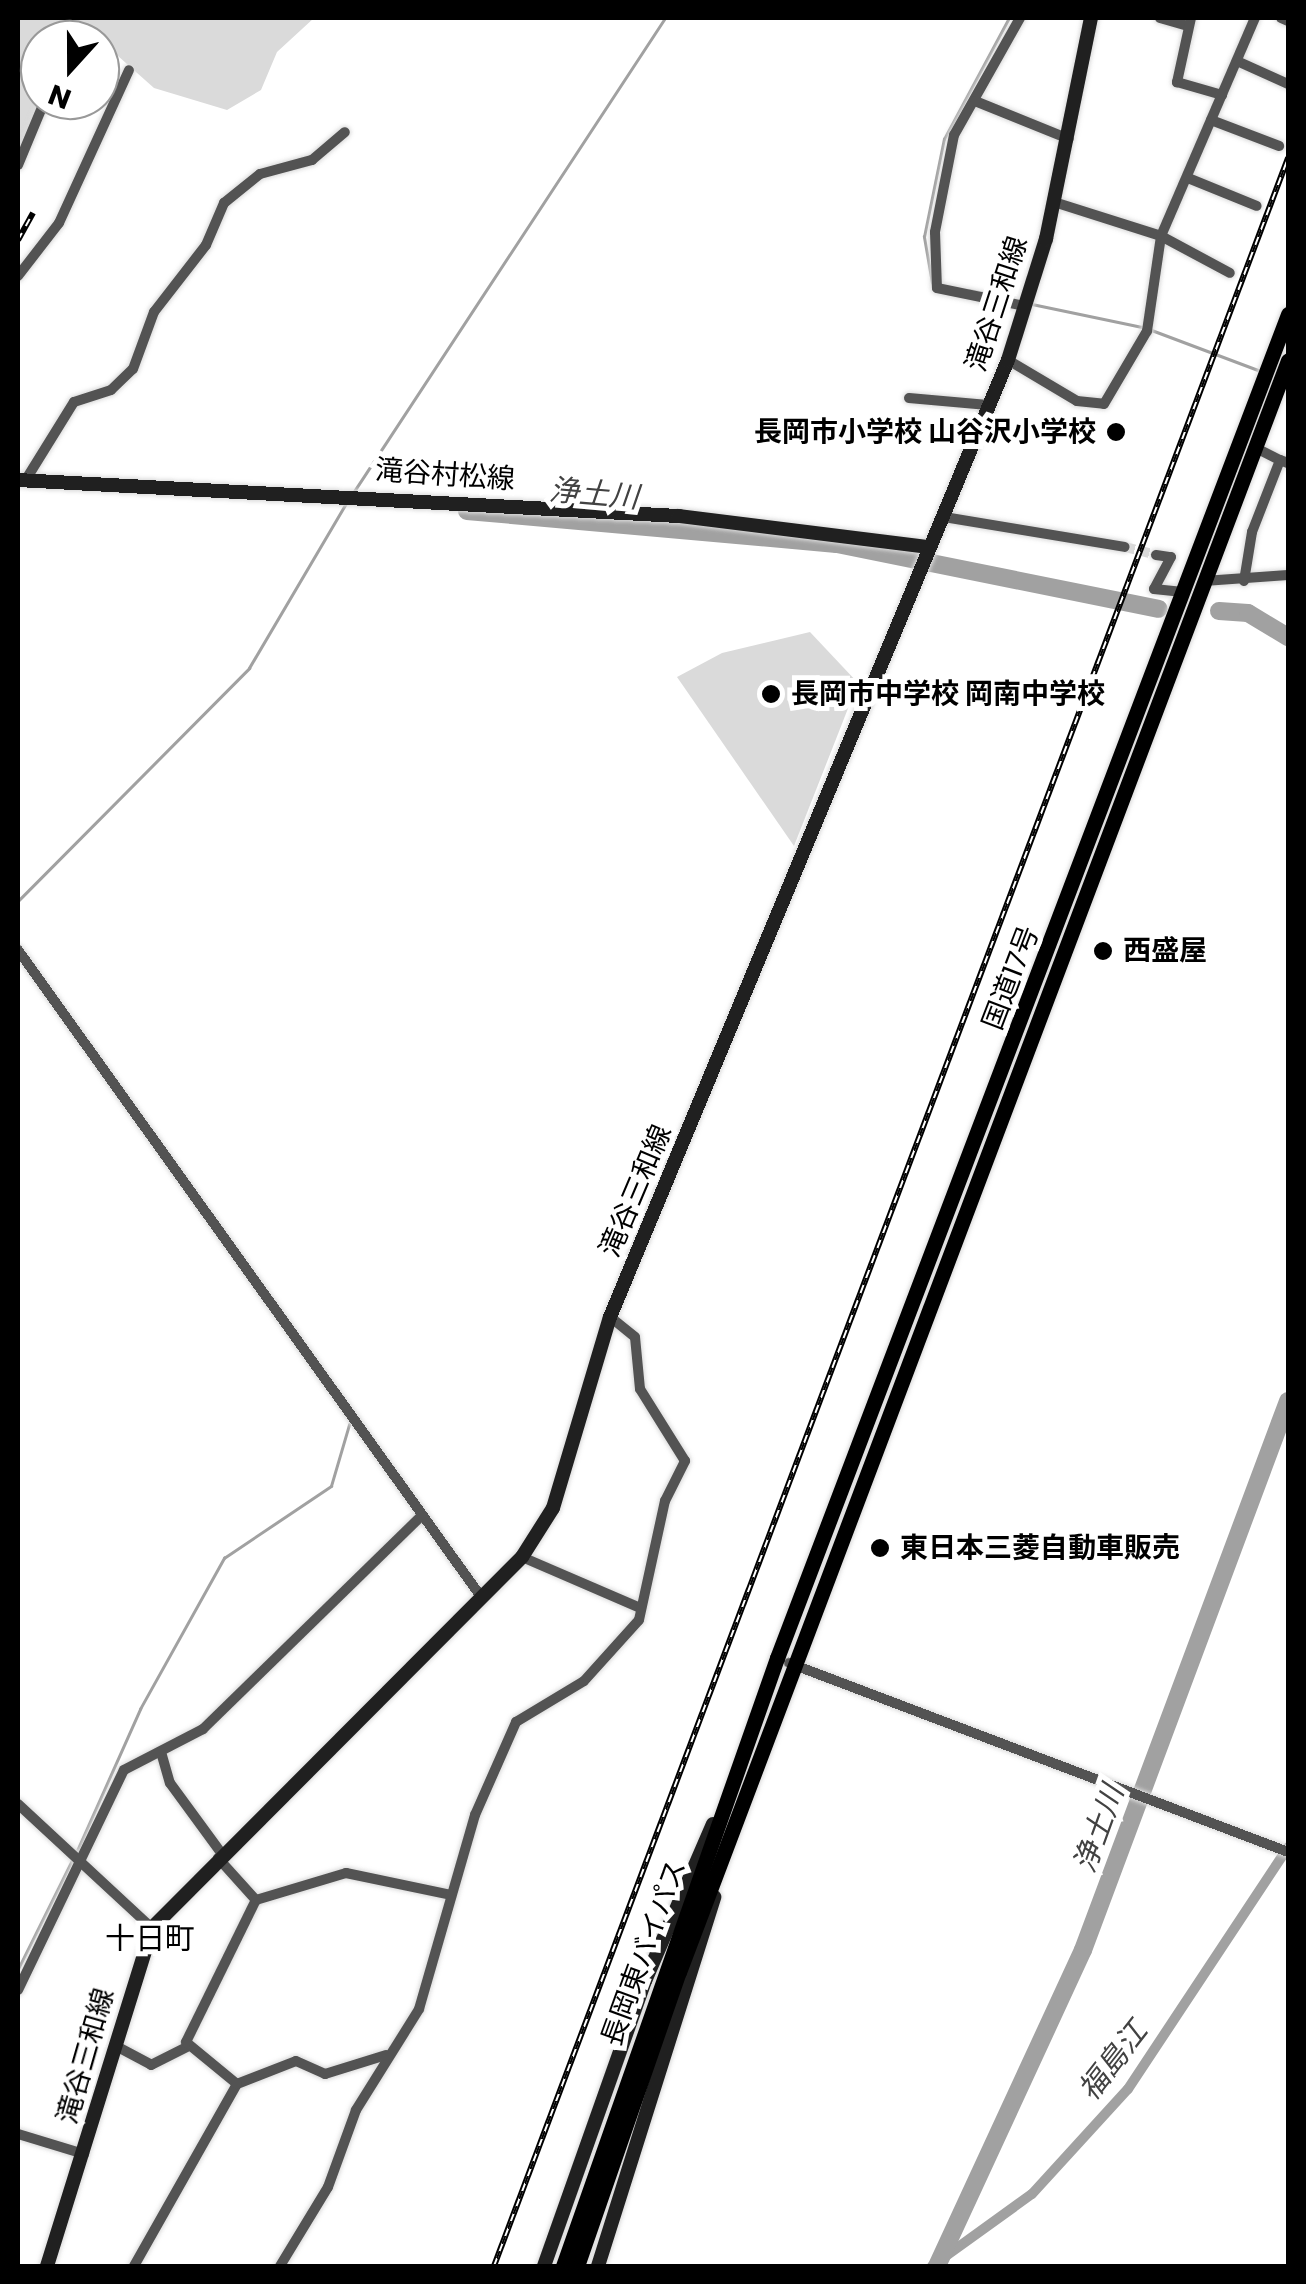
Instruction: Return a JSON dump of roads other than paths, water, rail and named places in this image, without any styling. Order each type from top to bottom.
[{"type":"highway","name":"国道17号","points":[[777,1658],[1288,314]]},
{"type":"highway","name":"国道17号","points":[[795,1665],[1288,360]]},
{"type":"highway","name":"長岡東バイパス","points":[[578,2266],[617,2123],[777,1658]]},
{"type":"highway","name":"長岡東バイパス","points":[[562,2266],[795,1665]]},
{"type":"main road","name":"滝谷三和線","points":[[47,2266],[152,1928],[522,1558],[566,1479],[610,1317],[1008,360],[1054,202],[1091,18]]},
{"type":"main road","name":"滝谷村松線","points":[[21,480],[343,493],[680,516],[928,547]]},
{"type":"main road","points":[[544,2266],[645,1981],[727,1797]]},
{"type":"main road","points":[[598,2266],[736,1824]]},
{"type":"street","points":[[1020,18],[942,169],[937,286],[1025,306]]},
{"type":"street","points":[[1160,18],[1190,22],[1177,82],[1222,95]]},
{"type":"street","points":[[1008,360],[1102,406],[1147,331],[1161,236],[1254,18]]},
{"type":"street","points":[[1280,18],[1288,20]]},
{"type":"street","points":[[1237,61],[1288,84]]},
{"type":"street","points":[[18,276],[59,223],[129,70]]},
{"type":"street","points":[[976,101],[1069,138]]},
{"type":"street","points":[[18,164],[37,120]]},
{"type":"street","points":[[1212,120],[1279,146]]},
{"type":"street","points":[[21,480],[74,402],[133,369],[154,312],[206,245],[224,202],[260,174],[312,160],[345,132]]},
{"type":"street","points":[[1188,178],[1257,206]]},
{"type":"street","points":[[1054,202],[1161,236],[1230,272]]},
{"type":"street","points":[[909,398],[988,405]]},
{"type":"street","points":[[1244,581],[1284,461],[1256,448]]},
{"type":"street","points":[[944,516],[1125,547]]},
{"type":"street","points":[[1156,555],[1171,558],[1154,589],[1183,592]]},
{"type":"street","points":[[1204,581],[1288,575]]},
{"type":"street","points":[[18,950],[419,1518],[482,1598]]},
{"type":"street","points":[[280,2266],[387,2054],[419,2009],[451,1896],[516,1722],[610,1658],[636,1629],[638,1606],[685,1461],[640,1389],[636,1337],[610,1317]]},
{"type":"street","points":[[18,1990],[76,1858],[124,1770],[203,1728],[323,1620],[419,1518]]},
{"type":"street","points":[[522,1558],[638,1606]]},
{"type":"street","points":[[777,1658],[1283,1849]]},
{"type":"street","points":[[161,1752],[170,1783],[256,1900]]},
{"type":"street","points":[[18,1804],[152,1928]]},
{"type":"street","points":[[116,2046],[151,2064],[187,2048],[256,1900],[346,1873],[451,1896]]},
{"type":"street","points":[[187,2048],[237,2084]]},
{"type":"street","points":[[134,2266],[237,2084],[296,2061],[325,2074],[387,2054]]},
{"type":"street","points":[[18,2134],[84,2154]]},
{"type":"waterway","points":[[353,493],[665,18]]},
{"type":"waterway","points":[[932,283],[924,237],[944,139],[1009,18]]},
{"type":"waterway","points":[[969,290],[1005,297]]},
{"type":"waterway","points":[[1032,304],[1142,327]]},
{"type":"waterway","points":[[1149,329],[1258,370]]},
{"type":"waterway","points":[[18,901],[249,668],[346,503]]},
{"type":"waterway","name":"浄土川","points":[[467,511],[837,544],[1158,609]]},
{"type":"waterway","name":"浄土川","points":[[1219,611],[1248,613],[1288,637]]},
{"type":"waterway","name":"浄土川","points":[[937,2266],[1083,1950],[1288,1401]]},
{"type":"waterway","points":[[76,1853],[140,1709],[224,1558],[331,1486],[349,1425]]},
{"type":"waterway","name":"福島江","points":[[932,2266],[1032,2194],[1128,2089],[1288,1847]]},
{"type":"waterway","points":[[18,1969],[72,1860]]},
{"type":"tunnel","points":[[1125,547],[1156,555]]},
{"type":"railway","points":[[494,2266],[1288,158]]},
{"type":"railway","points":[[18,240],[33,213]]},
{"type":"place","name":"長岡市小学校 山谷沢小学校","points":[[1116,432]]},
{"type":"place","name":"長岡市中学校 岡南中学校","points":[[771,694]]},
{"type":"place","name":"西盛屋","points":[[1103,951]]},
{"type":"place","name":"東日本三菱自動車販売","points":[[880,1548]]},
{"type":"district","name":"十日町","points":[[150,1939]]}]
